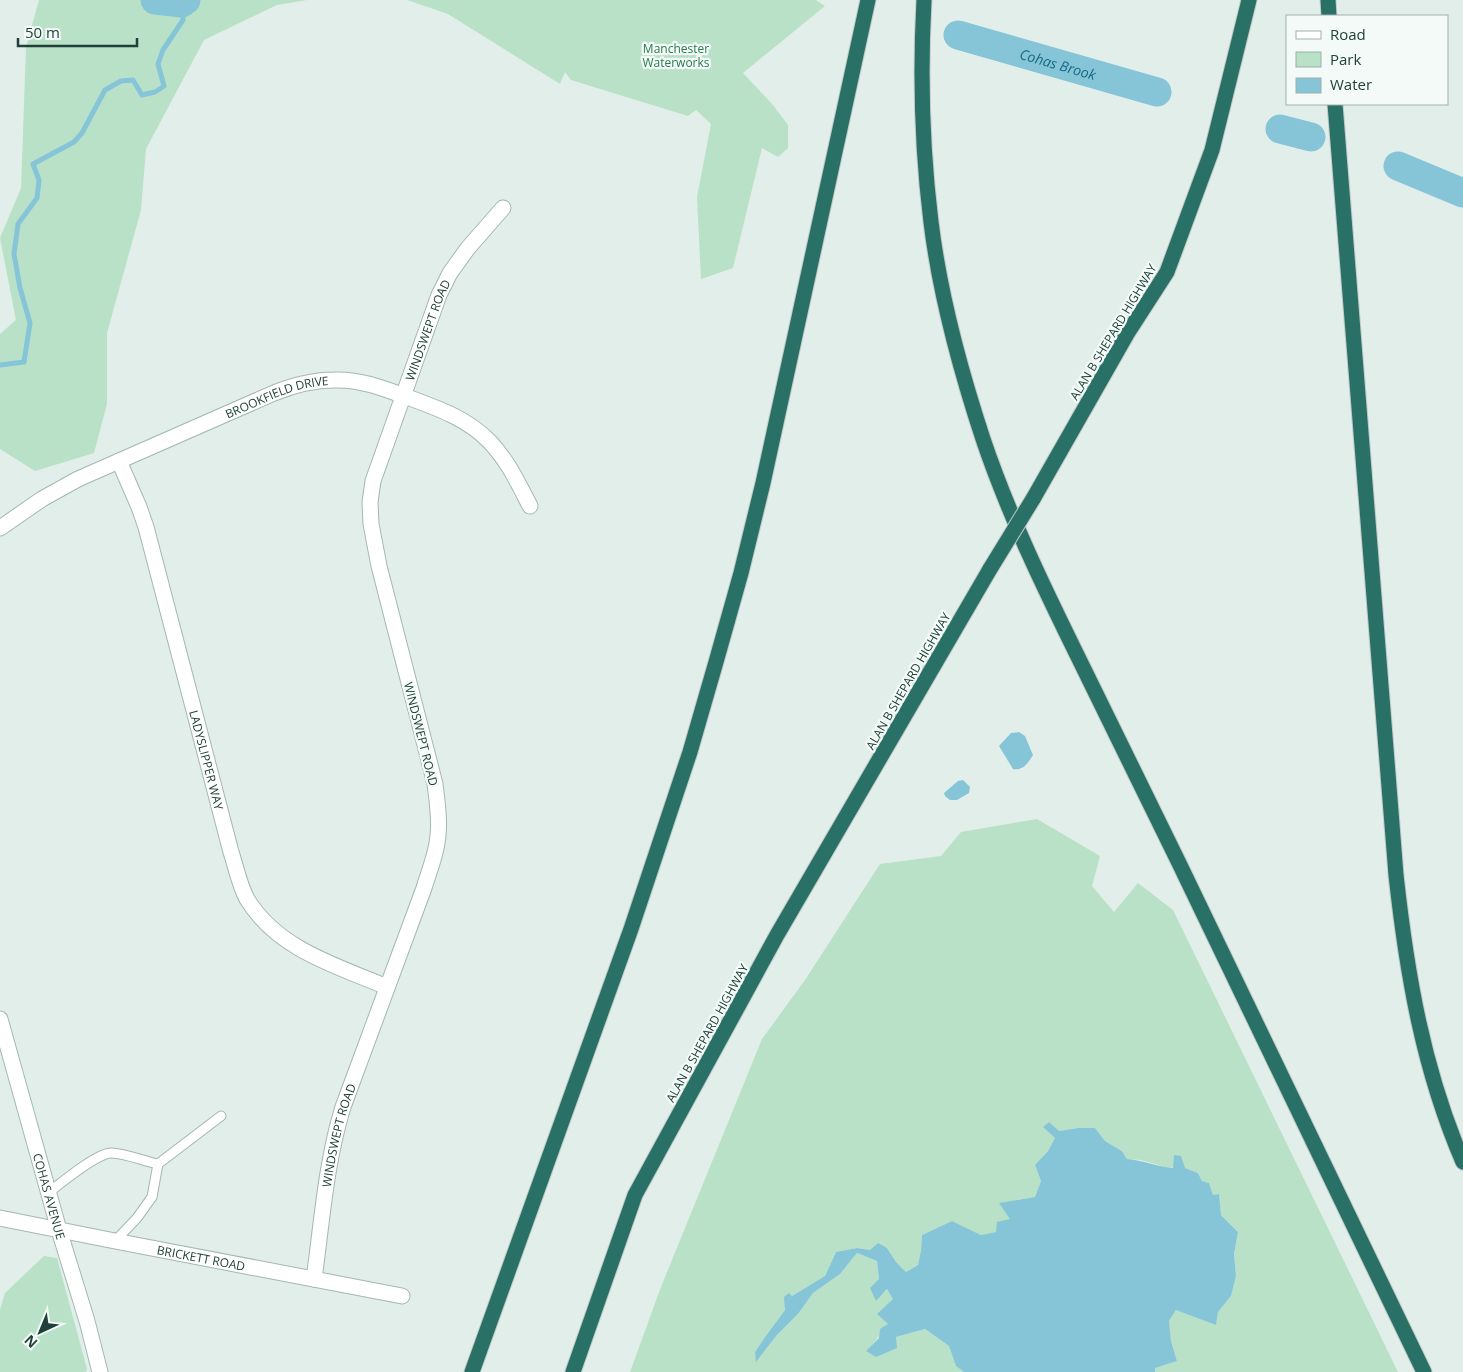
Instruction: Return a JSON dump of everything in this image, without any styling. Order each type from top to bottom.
[{"type":"highway","points":[[472,1372],[632,929],[685,770],[741,573],[763,483],[868,0]]},
{"type":"highway","points":[[924,0],[922,116],[932,226],[941,281],[967,388],[1003,494],[1048,596],[1229,965],[1424,1372]]},
{"type":"highway","name":"ALAN B SHEPARD HIGHWAY","points":[[573,1372],[635,1195],[777,935],[990,569],[1033,499],[1127,334],[1167,272],[1212,150],[1249,0]]},
{"type":"highway","points":[[1328,0],[1329,15]]},
{"type":"highway","points":[[1335,105],[1402,930],[1422,1040],[1437,1094],[1463,1162]]},
{"type":"street","name":"WINDSWEPT ROAD","points":[[314,1279],[330,1155],[336,1132],[343,1107],[424,888],[438,836],[438,812],[434,784],[379,566],[371,524],[370,502],[373,480],[439,296],[450,273],[468,248],[503,208]]},
{"type":"street","name":"BROOKFIELD DRIVE","points":[[0,528],[60,488],[118,461],[294,385],[334,380],[375,385],[445,411],[461,419],[488,440],[510,466],[530,506]]},
{"type":"street","name":"LADYSLIPPER WAY","points":[[118,461],[146,527],[231,852],[247,898],[268,925],[292,945],[306,953],[387,987]]},
{"type":"street","name":"COHAS AVENUE","points":[[0,1019],[100,1372]]},
{"type":"street","name":"BRICKETT ROAD","points":[[0,1218],[402,1296]]},
{"type":"lane","points":[[115,1241],[138,1218],[152,1197],[158,1164],[221,1116]]},
{"type":"lane","points":[[48,1193],[96,1158],[109,1153],[125,1155],[158,1164]]},
{"type":"green space","points":[[39,0],[307,0],[277,5],[204,40],[146,149],[141,210],[107,333],[107,404],[94,453],[35,471],[0,449],[0,334],[16,320],[0,238],[21,188],[26,47]]},
{"type":"green space","name":"Manchester Waterworks","points":[[407,0],[816,0],[825,6],[743,73],[773,105],[788,125],[788,148],[778,157],[762,148],[733,268],[701,279],[697,197],[711,124],[696,110],[688,116],[571,80],[565,72],[560,84],[448,14]]},
{"type":"green space","points":[[1037,819],[1100,856],[1092,886],[1114,912],[1138,883],[1173,910],[1398,1372],[1155,1372],[1154,1368],[1177,1361],[1171,1341],[1169,1321],[1176,1310],[1216,1324],[1218,1312],[1231,1296],[1236,1276],[1234,1254],[1238,1232],[1221,1215],[1219,1194],[1213,1195],[1209,1183],[1202,1181],[1198,1173],[1185,1168],[1165,1167],[1141,1160],[1127,1159],[1122,1151],[1105,1141],[1095,1128],[1078,1128],[1059,1131],[1048,1151],[1035,1165],[1041,1181],[1035,1197],[1000,1203],[1011,1219],[997,1232],[981,1235],[952,1221],[922,1235],[918,1265],[906,1272],[896,1262],[887,1248],[870,1250],[857,1248],[836,1252],[825,1276],[792,1296],[785,1310],[755,1352],[757,1361],[777,1335],[798,1314],[813,1293],[840,1274],[857,1253],[877,1261],[879,1279],[875,1301],[888,1289],[894,1299],[878,1314],[888,1324],[867,1352],[896,1337],[925,1329],[949,1346],[956,1365],[964,1372],[630,1372],[661,1287],[762,1039],[805,980],[880,864],[941,856],[961,832]]},
{"type":"green space","points":[[44,1256],[57,1258],[87,1369],[86,1372],[0,1372],[0,1310],[5,1293]]},
{"type":"water","points":[[1019,732],[1025,736],[1033,755],[1022,768],[1013,769],[999,746],[1011,733]]},
{"type":"water","points":[[963,780],[970,787],[969,793],[957,800],[950,800],[945,796],[944,793],[958,781]]},
{"type":"water","points":[[1049,1122],[1059,1131],[1095,1128],[1105,1141],[1122,1151],[1127,1159],[1173,1168],[1174,1155],[1181,1156],[1185,1168],[1198,1173],[1202,1181],[1209,1183],[1213,1195],[1219,1194],[1221,1215],[1238,1232],[1234,1254],[1236,1276],[1231,1296],[1218,1312],[1216,1325],[1176,1310],[1169,1321],[1171,1341],[1177,1361],[1155,1368],[1155,1372],[964,1372],[956,1366],[949,1346],[925,1329],[896,1337],[897,1348],[876,1357],[866,1351],[879,1338],[880,1329],[888,1324],[877,1314],[893,1299],[887,1289],[876,1301],[870,1288],[879,1279],[877,1261],[857,1253],[840,1274],[813,1293],[798,1314],[777,1335],[756,1362],[755,1352],[785,1310],[784,1297],[789,1293],[792,1296],[825,1276],[836,1252],[857,1248],[870,1250],[878,1243],[887,1248],[896,1262],[906,1272],[918,1265],[922,1235],[952,1221],[981,1235],[996,1232],[997,1222],[1010,1219],[999,1203],[1035,1197],[1041,1181],[1035,1165],[1048,1151],[1055,1138],[1043,1127]]},
{"type":"waterway","points":[[155,0],[182,3],[186,0]]},
{"type":"waterway","points":[[0,365],[24,362],[30,323],[20,288],[14,254],[18,224],[37,198],[39,180],[33,164],[74,142],[82,133],[105,90],[121,81],[133,80],[142,95],[155,92],[164,86],[158,64],[163,50],[183,20],[182,3]]},
{"type":"waterway","name":"Cohas Brook","points":[[958,35],[1157,92]]},
{"type":"waterway","name":"Cohas Brook","points":[[1280,129],[1311,137]]},
{"type":"waterway","name":"Cohas Brook","points":[[1398,166],[1463,193]]}]
